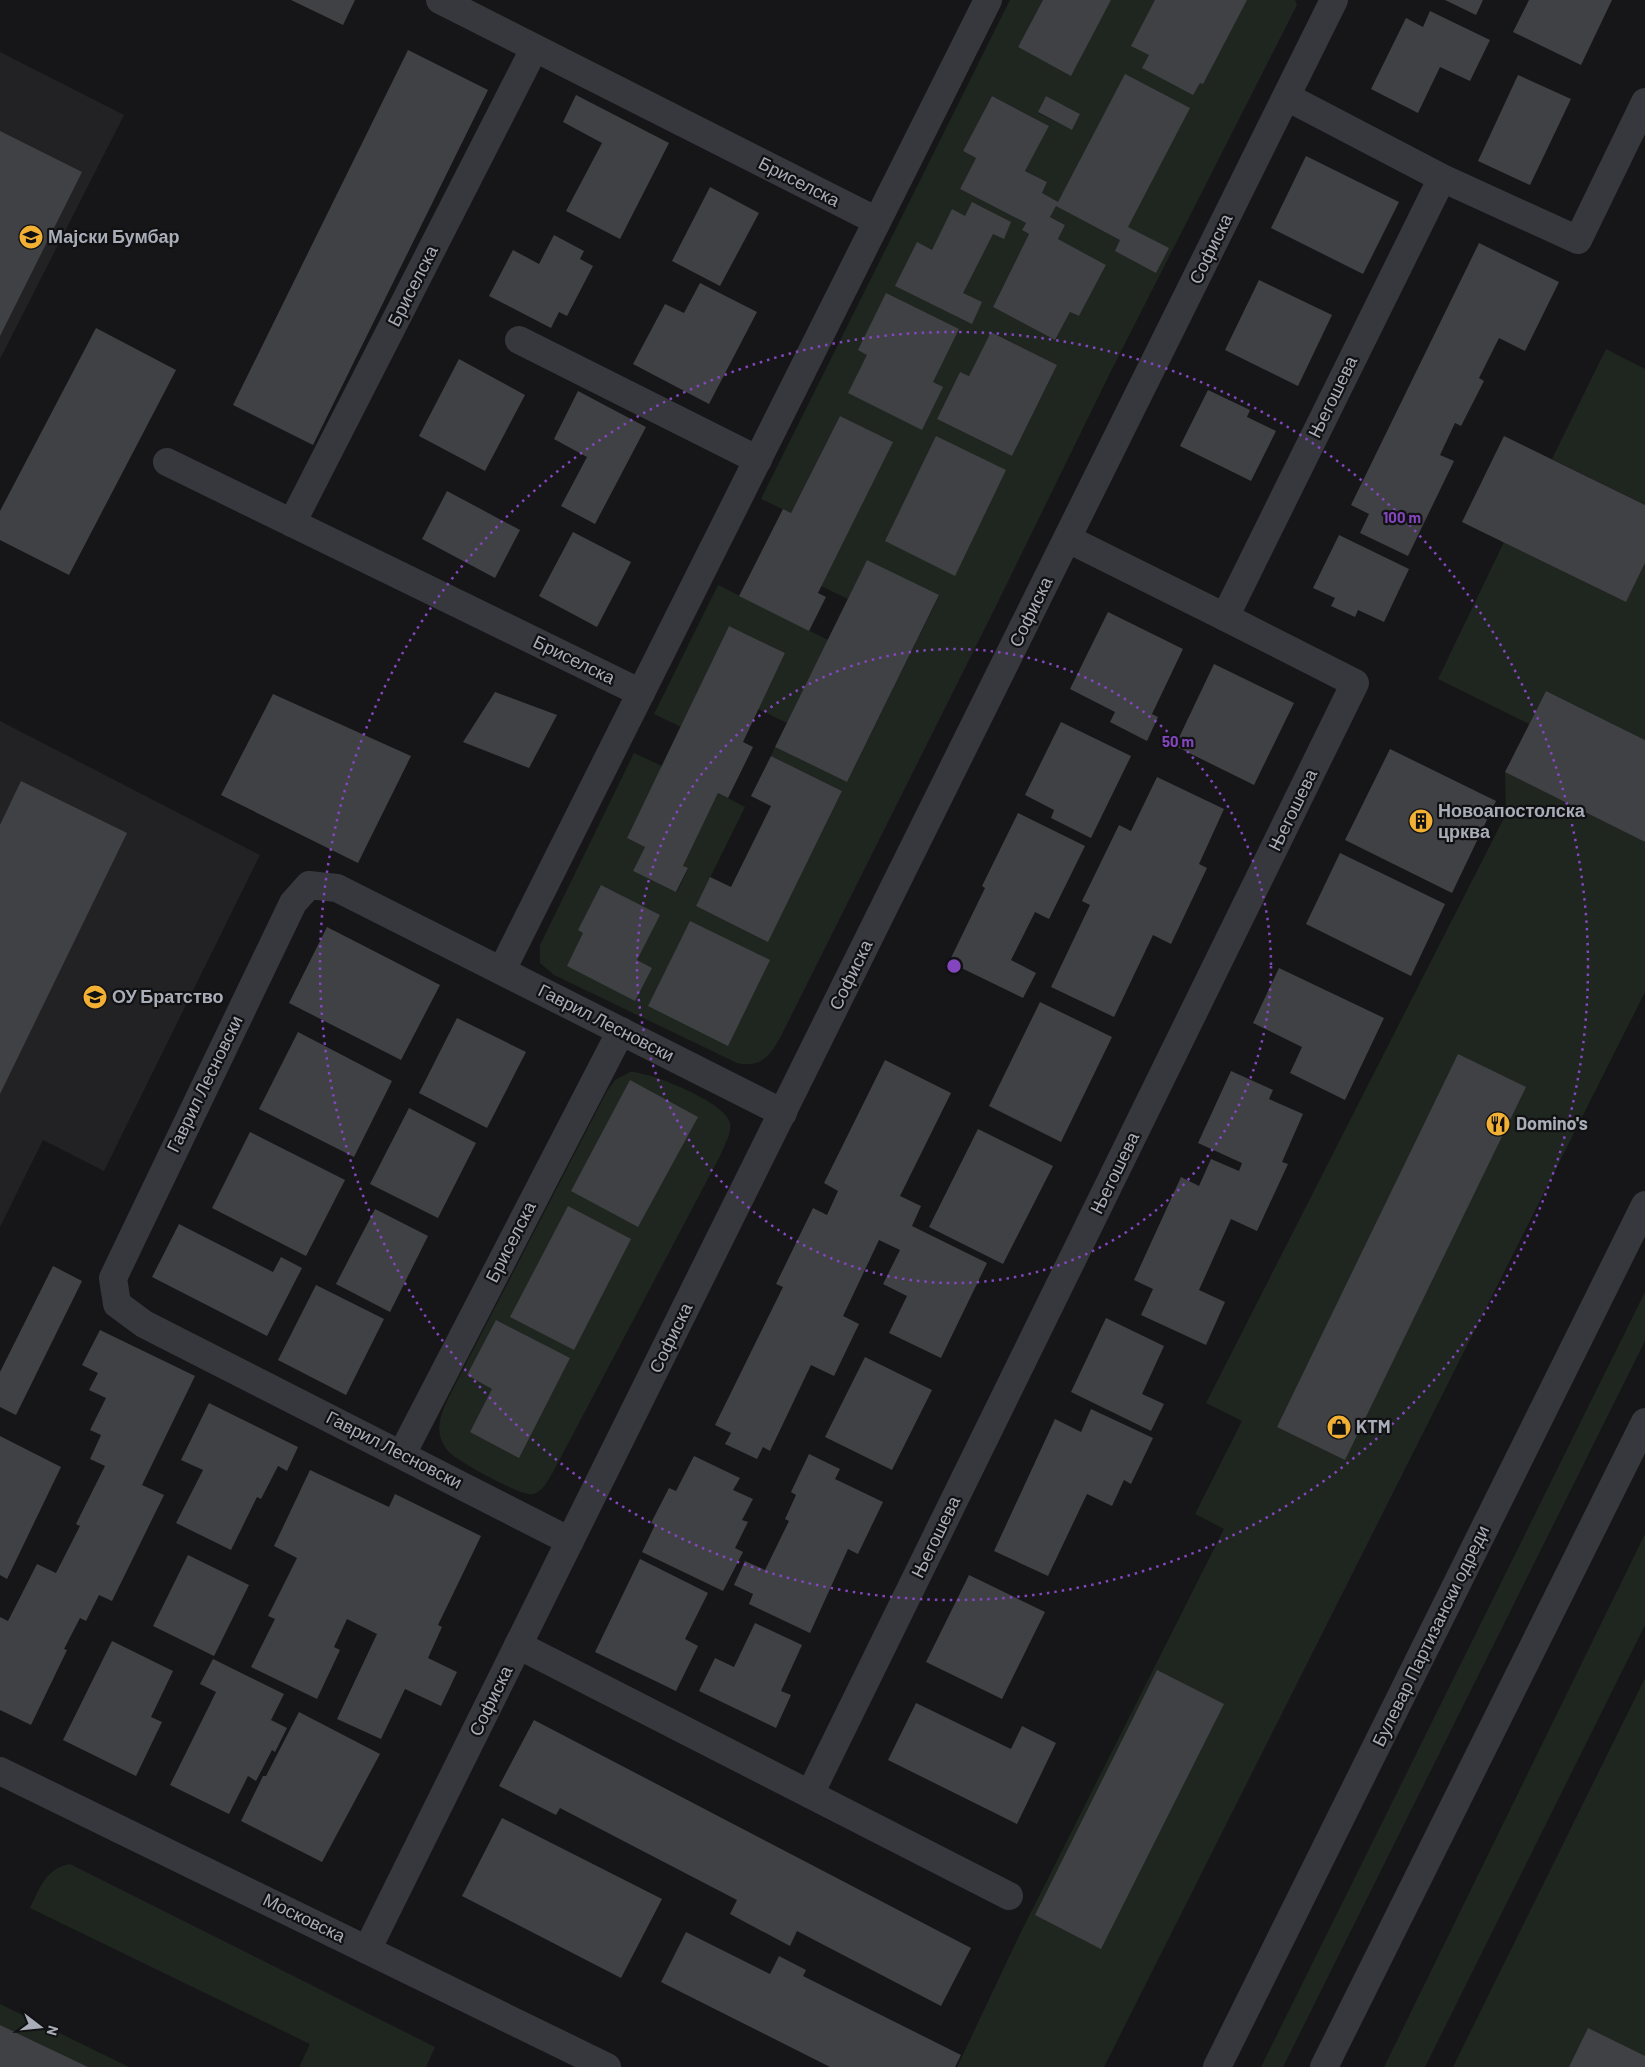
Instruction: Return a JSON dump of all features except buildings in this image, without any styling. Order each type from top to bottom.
[{"type":"street","name":"Бриселска","points":[[440,0],[877,221]]},
{"type":"street","points":[[502,970],[988,0]]},
{"type":"street","name":"Софиска","points":[[367,1950],[1334,0]]},
{"type":"street","name":"Бриселска","points":[[292,523],[534,49]]},
{"type":"street","points":[[1287,97],[1442,178],[1578,240],[1645,102]]},
{"type":"street","name":"Његошева","points":[[1225,617],[1442,178]]},
{"type":"street","points":[[518,340],[758,460]]},
{"type":"street","name":"Бриселска","points":[[167,462],[641,693]]},
{"type":"street","name":"Његошева","points":[[810,1794],[1355,684],[1068,539]]},
{"type":"street","name":"Гаврил Лесновски","points":[[570,1541],[144,1324],[117,1304],[113,1278],[293,903],[310,885],[337,888],[783,1113]]},
{"type":"street","name":"Бриселска","points":[[402,1454],[621,1030]]},
{"type":"street","name":"Булевар Партизански одреди","points":[[1217,2067],[1645,1205]]},
{"type":"street","points":[[1324,2067],[1645,1422]]},
{"type":"street","points":[[518,1645],[1009,1896]]},
{"type":"street","name":"Московска","points":[[0,1771],[607,2067]]},
{"type":"shaded area","points":[[1010,0],[1043,0],[1018,47],[1071,75],[1111,0],[1295,0],[1297,5],[1112,369],[780,1038],[772,1051],[763,1060],[752,1064],[745,1064],[737,1063],[554,975],[540,963],[540,945],[634,753],[662,766],[627,838],[645,847],[633,871],[677,892],[688,869],[683,866],[718,793],[745,807],[696,906],[768,941],[842,791],[771,756],[775,747],[847,782],[939,596],[867,560],[848,599],[821,586],[892,442],[840,416],[791,513],[761,499]],"holes":[[[992,96],[1049,126],[1025,171],[1047,182],[1034,208],[1065,225],[1058,239],[1106,265],[1079,316],[1070,312],[1055,340],[993,307],[1029,234],[1022,230],[1026,223],[960,189],[976,158],[963,151]],[[1046,96],[1080,114],[1072,130],[1038,113]],[[992,332],[1057,365],[1012,456],[937,419],[960,372],[969,376]]]},
{"type":"shaded area","name":"Мајски Бумбар","points":[[0,52],[124,115],[0,359]]},
{"type":"shaded area","points":[[1606,349],[1645,369],[1645,505],[1552,459]]},
{"type":"shaded area","points":[[1504,542],[1626,602],[1645,563],[1645,740],[1546,691],[1529,724],[1438,679]]},
{"type":"shaded area","points":[[718,585],[828,640],[787,723],[758,709],[785,653],[729,626],[681,727],[654,714]]},
{"type":"shaded area","name":"ОУ Братство","points":[[0,721],[260,855],[104,1171],[43,1140],[0,1227]]},
{"type":"shaded area","points":[[1505,772],[1645,842],[1645,992],[1104,2067],[957,2067],[1019,1936],[1224,1529],[1195,1514],[1242,1421],[1206,1403],[1506,814]]},
{"type":"shaded area","points":[[630,1072],[640,1073],[669,1082],[716,1106],[726,1115],[730,1123],[730,1131],[720,1156],[553,1472],[540,1491],[533,1494],[527,1493],[490,1478],[454,1457],[441,1440],[439,1429],[441,1416],[455,1385],[607,1091],[615,1080]]},
{"type":"shaded area","points":[[1645,1292],[1645,1341],[1283,2067],[1261,2067]]},
{"type":"shaded area","points":[[1645,1534],[1645,1625],[1425,2067],[1384,2067]]},
{"type":"shaded area","points":[[1645,1678],[1645,2067],[1453,2067]]},
{"type":"shaded area","points":[[70,1864],[435,2047],[426,2067],[299,2067],[310,2044],[30,1908],[49,1874],[62,1866]]},
{"type":"shaded area","points":[[0,2004],[129,2067],[0,2067]]},
{"type":"place","name":"Мајски Бумбар","points":[[31,237]]},
{"type":"place","name":"Новоапостолска црква","points":[[1421,821]]},
{"type":"place","name":"ОУ Братство","points":[[95,997]]},
{"type":"place","name":"Domino's","points":[[1498,1124]]},
{"type":"place","name":"KTM","points":[[1339,1427]]}]
